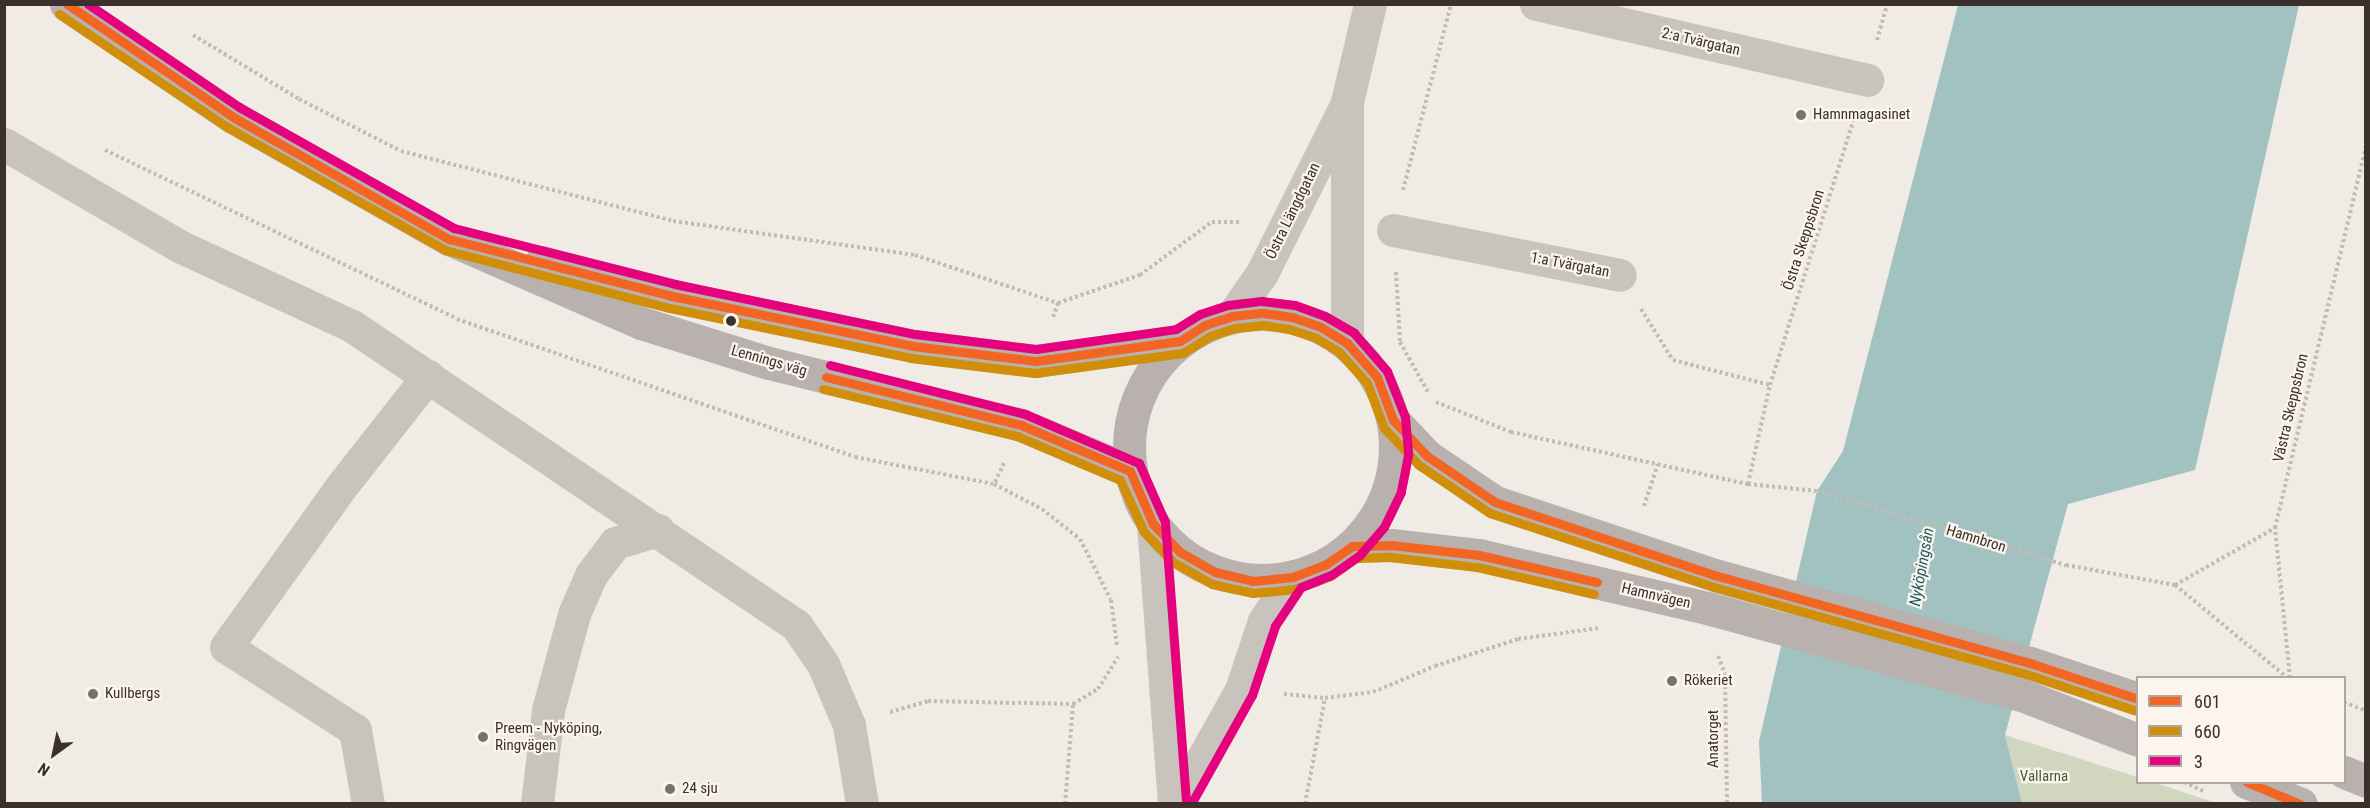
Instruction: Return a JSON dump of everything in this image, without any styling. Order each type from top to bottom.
[{"type":"main road","name":"Lennings väg","points":[[66,4],[233,117],[449,239],[641,323],[770,363],[1021,425],[1130,471]]},
{"type":"main road","name":"Lennings väg","points":[[449,239],[672,296],[913,346],[1036,361],[1180,341]]},
{"type":"main road","points":[[1263,313],[1292,317],[1321,327],[1347,343],[1377,377],[1393,420],[1396,454],[1390,489],[1374,520],[1352,546],[1325,566],[1293,577],[1253,581],[1215,572],[1180,552],[1153,524],[1139,499],[1130,471],[1129,434],[1137,398],[1155,367],[1180,341],[1205,325],[1232,316],[1263,313]]},
{"type":"main road","points":[[1393,420],[1427,456],[1495,502],[1789,596],[2030,663],[2136,698]]},
{"type":"main road","name":"Hamnvägen","points":[[1352,546],[1391,545],[1479,555],[1711,609],[2022,694],[2136,739]]},
{"type":"main road","points":[[2346,773],[2366,781]]},
{"type":"main road","points":[[2249,784],[2301,804]]},
{"type":"street","name":"Östra Längdgatan","points":[[1232,316],[1262,273],[1347,102],[1371,4]]},
{"type":"street","name":"2:a Tvärgatan","points":[[1536,4],[1867,80]]},
{"type":"street","name":"Östra Längdgatan","points":[[1347,102],[1347,343]]},
{"type":"street","points":[[4,144],[179,246],[352,326],[796,625],[823,663],[849,725],[861,780],[862,804]]},
{"type":"street","name":"1:a Tvärgatan","points":[[1393,230],[1620,275]]},
{"type":"street","points":[[368,804],[355,730],[226,647],[344,483],[428,376]]},
{"type":"street","points":[[1153,524],[1163,673],[1176,804]]},
{"type":"street","points":[[537,804],[548,710],[574,614],[591,575],[615,543],[658,530]]},
{"type":"street","points":[[1176,804],[1240,690],[1264,621],[1293,577]]},
{"type":"path","name":"Hamnbron","points":[[1451,4],[1393,230],[1400,342],[1433,401],[1511,432],[1748,484],[1817,491],[2066,565],[2175,585]]},
{"type":"path","name":"Östra Skeppsbron","points":[[1748,484],[1770,385],[1867,80],[1887,4]]},
{"type":"path","points":[[190,33],[299,99],[401,151],[673,221],[915,255],[1058,303],[1140,275],[1212,222],[1286,222]]},
{"type":"path","name":"Västra Skeppsbron","points":[[2289,676],[2275,528],[2366,147]]},
{"type":"path","points":[[100,148],[457,319],[855,457],[994,484],[1042,509],[1080,539],[1111,600],[1118,657],[1098,689],[1073,704],[928,701],[849,725]]},
{"type":"path","name":"1:a Tvärgatan","points":[[1620,275],[1673,360],[1770,385]]},
{"type":"path","points":[[1036,361],[1058,303]]},
{"type":"path","points":[[994,484],[1021,425]]},
{"type":"path","points":[[2275,528],[2175,585],[2287,676]]},
{"type":"path","points":[[1240,690],[1325,698],[1373,692],[1435,666],[1518,639],[1603,627]]},
{"type":"path","points":[[1118,657],[1163,673]]},
{"type":"path","name":"Anatorget","points":[[1725,674],[1726,804]]},
{"type":"path","points":[[1305,804],[1325,698]]},
{"type":"path","points":[[2346,703],[2366,711]]},
{"type":"path","points":[[1065,804],[1073,704]]},
{"type":"green space","name":"Vallarna","points":[[2005,735],[2136,777],[2136,784],[2159,784],[2216,803],[2022,803]]},
{"type":"water","name":"Nyköpingsån","points":[[1958,5],[2299,5],[2195,470],[2068,504],[2005,735],[2022,803],[1762,804],[1759,741],[1817,491],[1843,451]]},
{"type":"transit line","name":"601","points":[[67,4],[233,117],[449,239],[672,296],[913,346],[1036,361],[1180,341],[1205,325],[1232,316],[1263,313],[1292,317],[1321,327],[1347,343],[1377,377],[1393,420],[1427,456],[1495,502],[1718,576],[2030,663],[2136,698]]},
{"type":"transit line","name":"3","points":[[88,4],[239,107],[454,228],[675,284],[915,334],[1036,349],[1176,329],[1200,314],[1228,305],[1262,301],[1295,305],[1325,316],[1354,333],[1387,371],[1405,417],[1408,455],[1401,492],[1384,527],[1360,555],[1331,575],[1301,587],[1275,626],[1252,695],[1191,804]]},
{"type":"transit line","name":"660","points":[[59,14],[227,127],[445,250],[670,308],[911,358],[1035,373],[1183,353],[1210,336],[1235,328],[1263,325],[1289,329],[1316,338],[1339,352],[1367,383],[1384,428],[1419,465],[1490,513],[1714,587],[2026,674],[2134,710]]},
{"type":"transit line","name":"3","points":[[830,365],[1025,414],[1139,463],[1165,522],[1186,803]]},
{"type":"transit line","name":"601","points":[[826,377],[1021,425],[1130,471],[1153,524],[1180,552],[1215,572],[1253,581],[1293,577],[1325,565],[1352,546],[1391,545],[1479,555],[1597,582]]},
{"type":"transit line","name":"660","points":[[823,389],[1017,436],[1120,480],[1144,532],[1173,562],[1212,584],[1253,593],[1295,589],[1330,576],[1356,558],[1390,557],[1477,567],[1594,594]]},
{"type":"transit line","name":"601","points":[[2252,784],[2300,804]]},
{"type":"place","name":"Hamnmagasinet","points":[[1801,115]]},
{"type":"place","name":"Rökeriet","points":[[1672,681]]},
{"type":"place","name":"Kullbergs","points":[[93,694]]},
{"type":"place","name":"Preem - Nyköping, Ringvägen","points":[[483,737]]},
{"type":"place","name":"24 sju","points":[[670,789]]}]
